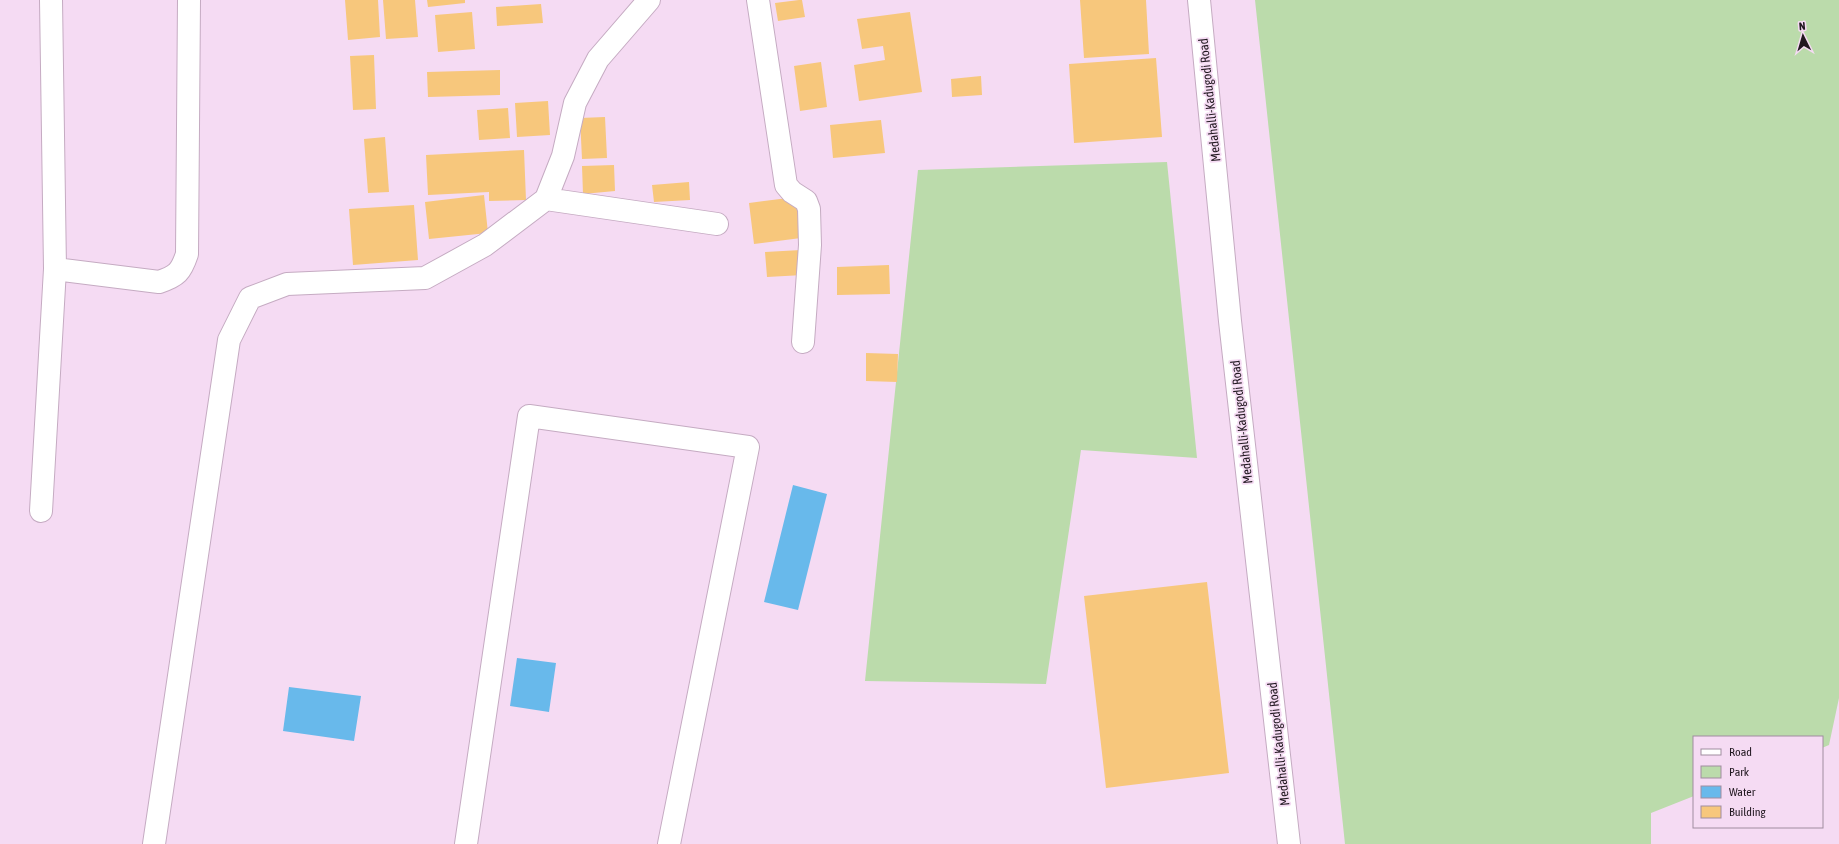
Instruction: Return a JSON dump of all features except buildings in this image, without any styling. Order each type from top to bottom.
[{"type":"street","points":[[41,511],[55,269],[51,0]]},
{"type":"street","points":[[55,269],[159,282],[172,278],[182,269],[187,254],[189,0]]},
{"type":"street","points":[[154,844],[229,340],[250,298],[287,284],[425,278],[485,245],[546,200],[563,156],[575,103],[598,59],[649,0]]},
{"type":"street","points":[[758,0],[786,185],[792,192],[806,201],[809,209],[810,245],[803,342]]},
{"type":"street","name":"Medahalli-Kadugodi Road","points":[[1199,0],[1230,322],[1289,844]]},
{"type":"street","points":[[546,200],[717,224]]},
{"type":"street","points":[[466,844],[529,416],[748,447],[669,844]]},
{"type":"green space","points":[[1255,0],[1839,0],[1839,698],[1829,745],[1823,748],[1823,736],[1693,736],[1693,796],[1651,813],[1651,844],[1345,844]]},
{"type":"green space","points":[[1167,162],[1197,458],[1081,450],[1046,684],[865,681],[918,170]]},
{"type":"water","points":[[793,485],[827,494],[798,610],[764,602]]},
{"type":"water","points":[[517,658],[556,663],[549,712],[510,706]]},
{"type":"water","points":[[289,687],[361,696],[354,741],[283,731]]}]
